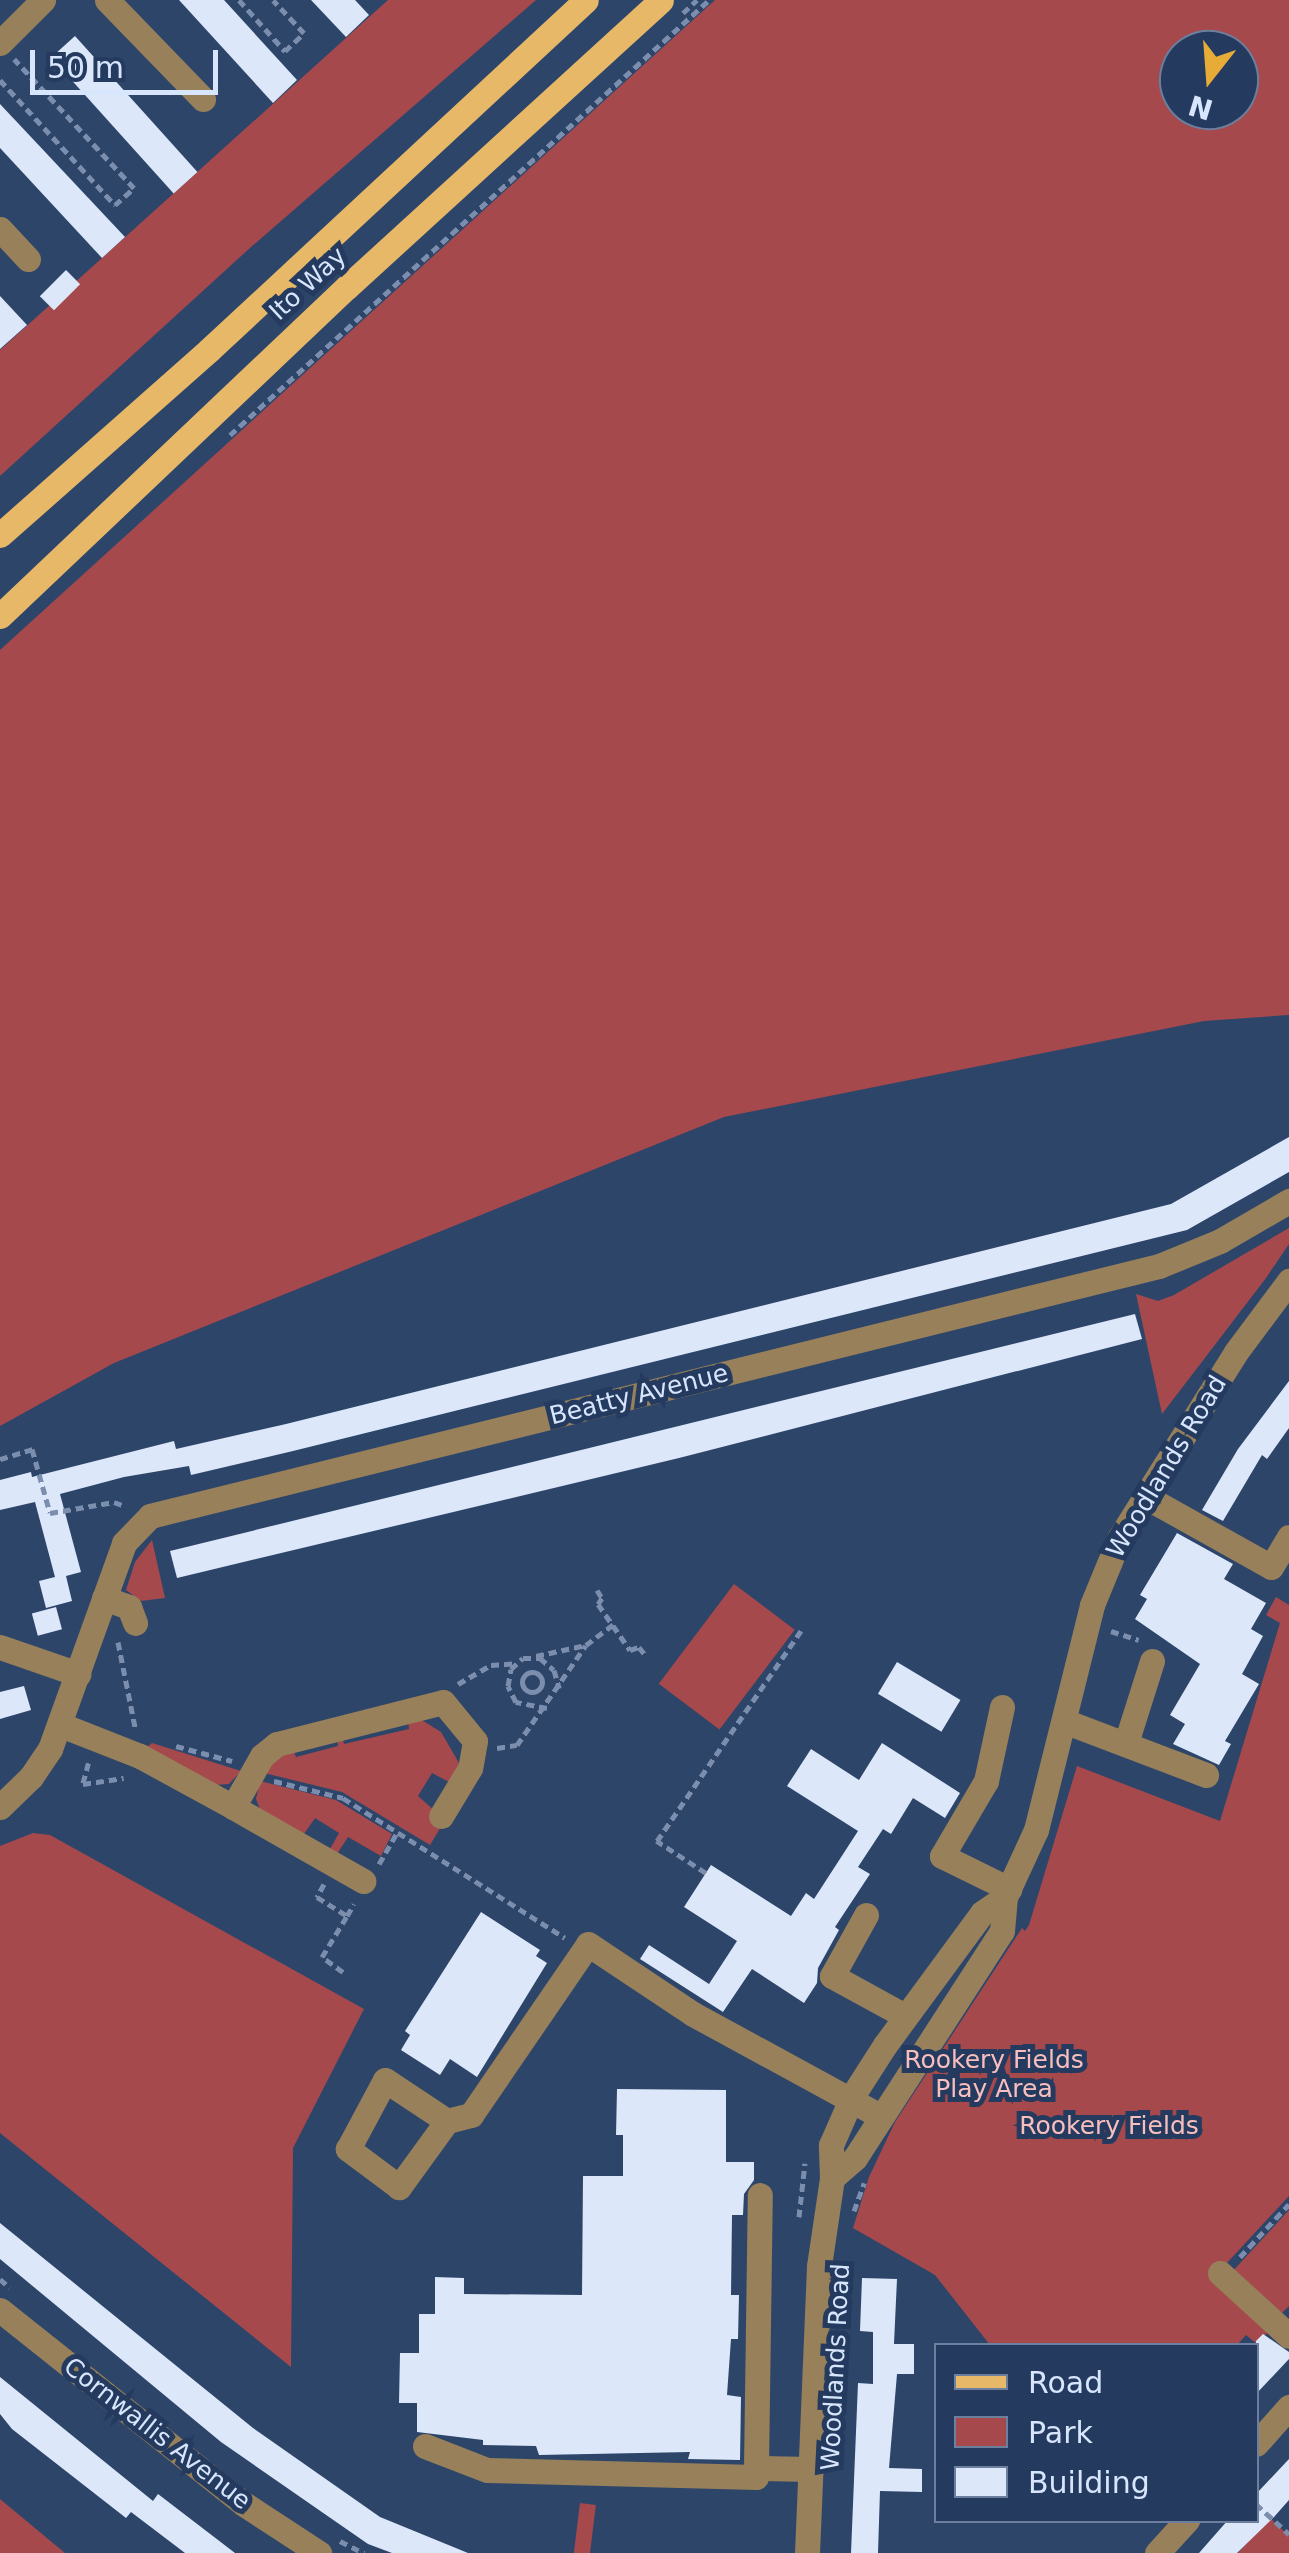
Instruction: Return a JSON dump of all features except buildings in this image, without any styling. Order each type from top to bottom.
[{"type":"main road","name":"Ito Way","points":[[0,535],[209,350],[586,0]]},
{"type":"main road","name":"Ito Way","points":[[0,616],[348,287],[661,0]]},
{"type":"street","points":[[7,50],[43,0]]},
{"type":"street","points":[[107,0],[204,99]]},
{"type":"street","points":[[0,229],[28,259]]},
{"type":"street","name":"Beatty Avenue","points":[[150,1516],[1159,1266],[1220,1240],[1289,1202]]},
{"type":"street","name":"Woodlands Road","points":[[832,2178],[855,2158],[1002,1931],[1007,1893],[1036,1830],[1092,1605],[1120,1538],[1236,1352],[1289,1281]]},
{"type":"street","points":[[1146,1496],[1271,1566],[1289,1537]]},
{"type":"street","points":[[0,1807],[37,1768],[61,1725],[125,1540],[150,1516]]},
{"type":"street","points":[[104,1598],[129,1607],[135,1624]]},
{"type":"street","points":[[0,1648],[78,1674]]},
{"type":"street","points":[[1126,1743],[1151,1653]]},
{"type":"street","points":[[233,1807],[269,1749],[287,1740],[443,1702],[474,1738],[474,1748],[470,1768],[441,1816]]},
{"type":"street","points":[[1002,1707],[986,1781],[942,1856],[1007,1893]]},
{"type":"street","points":[[1064,1721],[1206,1775]]},
{"type":"street","points":[[61,1725],[134,1754],[369,1876]]},
{"type":"street","name":"Woodlands Road","points":[[807,2553],[818,2266],[832,2178],[830,2145],[850,2101],[905,2016],[982,1912],[1007,1893]]},
{"type":"street","points":[[866,1916],[832,1976],[905,2016]]},
{"type":"street","points":[[447,2121],[470,2115],[588,1944],[694,2014],[880,2116]]},
{"type":"street","points":[[425,2446],[488,2470],[756,2477],[760,2195]]},
{"type":"street","points":[[1221,2274],[1289,2336]]},
{"type":"street","name":"Cornwallis Avenue","points":[[0,2310],[244,2504],[318,2553]]},
{"type":"street","points":[[1259,2441],[1289,2407]]},
{"type":"street","points":[[756,2468],[811,2469]]},
{"type":"street","points":[[1158,2553],[1184,2523]]},
{"type":"path","points":[[239,0],[285,50],[304,33],[274,0]]},
{"type":"path","points":[[229,437],[709,0]]},
{"type":"path","points":[[0,80],[115,205],[134,188],[7,50]]},
{"type":"path","points":[[0,1459],[32,1449],[50,1513],[114,1502],[150,1516]]},
{"type":"path","points":[[597,1590],[602,1598],[598,1604],[630,1650],[639,1647],[646,1656]]},
{"type":"path","points":[[546,1708],[520,1705],[508,1686],[511,1669],[523,1658],[586,1645],[622,1623]]},
{"type":"path","points":[[133,1735],[138,1722],[118,1641],[137,1635],[135,1624]]},
{"type":"path","points":[[1108,1629],[1151,1653]]},
{"type":"path","points":[[706,1873],[657,1842],[800,1632]]},
{"type":"path","points":[[474,1748],[515,1748],[586,1645]]},
{"type":"path","points":[[535,1657],[552,1666],[559,1688]]},
{"type":"path","points":[[512,1696],[524,1688],[538,1691],[542,1678],[528,1673],[522,1680],[524,1688]]},
{"type":"path","points":[[92,1753],[83,1785],[116,1778]]},
{"type":"path","points":[[252,1772],[334,1794],[585,1950]]},
{"type":"path","points":[[369,1876],[398,1832]]},
{"type":"path","points":[[344,1972],[322,1956],[348,1916]]},
{"type":"path","points":[[851,2220],[867,2176]]},
{"type":"path","points":[[1221,2274],[1289,2204]]},
{"type":"path","points":[[1259,2507],[1289,2534]]},
{"type":"green space","points":[[388,0],[536,0],[251,247],[0,476],[0,350]]},
{"type":"green space","points":[[715,0],[1289,0],[1289,1015],[1204,1021],[724,1117],[114,1363],[0,1426],[0,650]]},
{"type":"green space","points":[[1289,1228],[1289,1244],[1266,1278],[1162,1414],[1136,1294],[1158,1301],[1174,1295]]},
{"type":"green space","points":[[152,1540],[165,1598],[141,1601],[126,1590],[135,1562]]},
{"type":"green space","points":[[734,1584],[795,1630],[719,1730],[659,1684]]},
{"type":"green space","name":"Rookery Fields","points":[[1276,1597],[1289,1605],[1289,2196],[1213,2278],[1270,2330],[1258,2343],[1246,2335],[1239,2343],[988,2343],[935,2275],[853,2228],[869,2177],[895,2122],[1022,1928],[1025,1931],[1029,1925],[1077,1766],[1220,1821],[1280,1623],[1266,1615]]},
{"type":"green space","points":[[420,1719],[441,1732],[459,1763],[449,1782],[432,1773],[418,1796],[445,1820],[430,1845],[342,1792],[264,1773],[274,1758],[292,1747],[296,1757],[338,1746],[337,1736],[342,1736],[344,1744],[409,1729],[408,1720]]},
{"type":"green space","points":[[152,1743],[241,1771],[229,1784],[215,1785],[147,1747]]},
{"type":"green space","points":[[260,1781],[336,1800],[392,1834],[381,1856],[348,1837],[337,1854],[330,1849],[339,1833],[315,1818],[304,1834],[260,1809],[256,1799]]},
{"type":"green space","points":[[33,1833],[50,1835],[364,2009],[293,2148],[291,2367],[0,2133],[0,1846]]},
{"type":"green space","points":[[1289,2210],[1289,2306],[1280,2315],[1231,2273]]},
{"type":"green space","points":[[0,2499],[65,2553],[0,2553]]},
{"type":"green space","points":[[580,2503],[596,2505],[590,2553],[574,2553]]},
{"type":"green space","points":[[1269,2517],[1289,2536],[1289,2553],[1238,2553]]},
{"type":"park label","name":"Rookery Fields Play Area","points":[[994,2076]]}]
